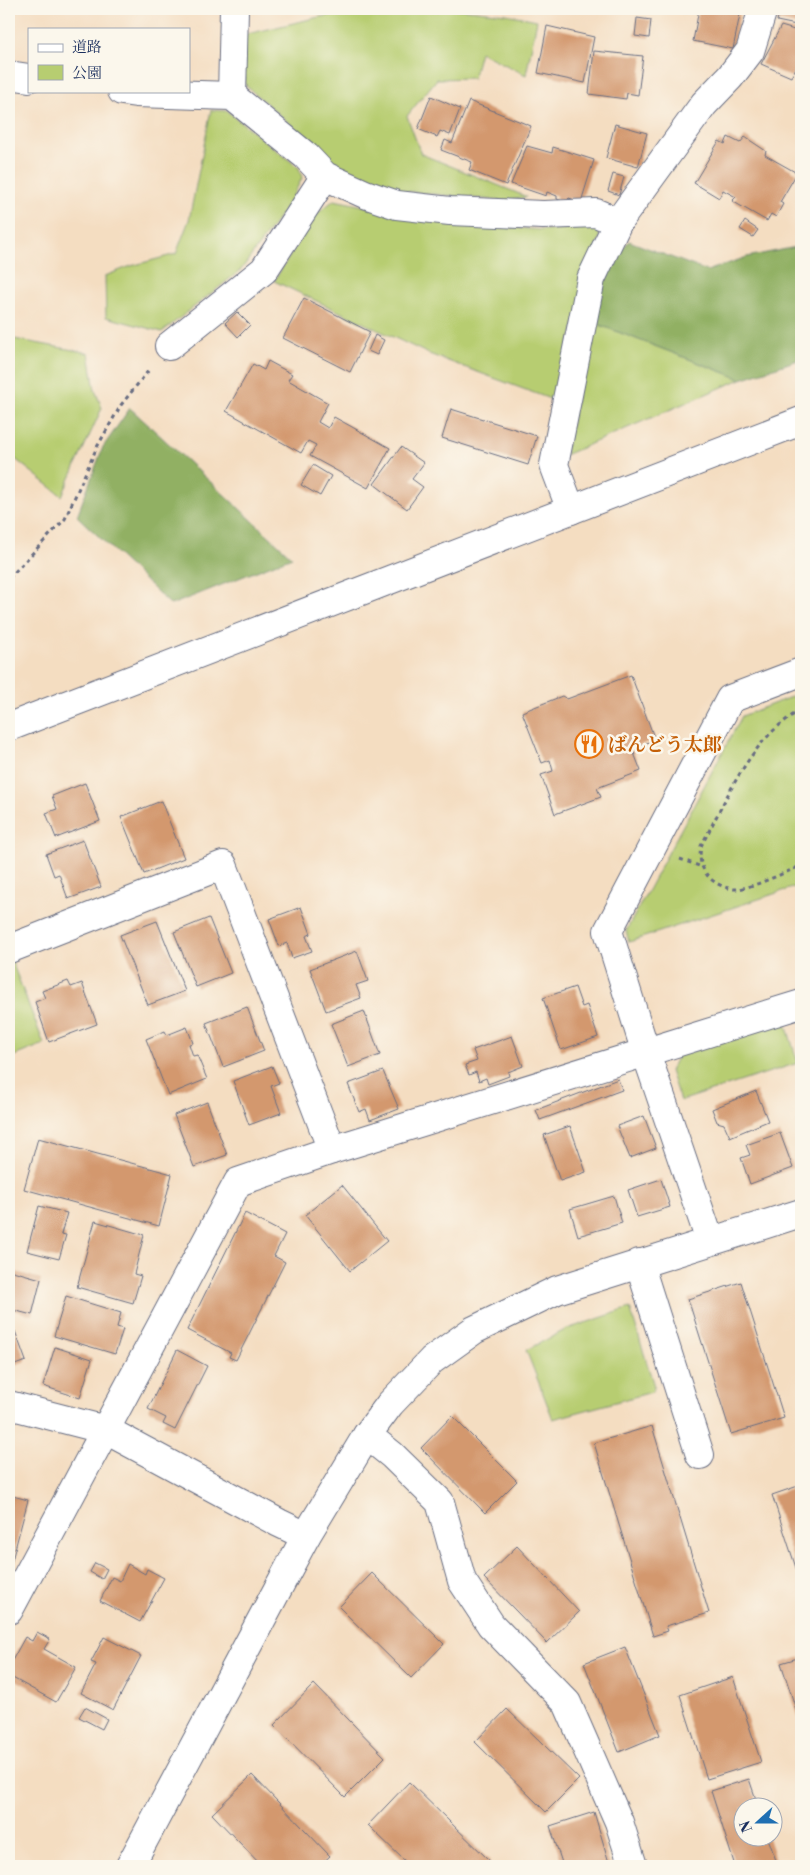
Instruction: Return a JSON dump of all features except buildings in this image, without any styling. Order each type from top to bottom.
[{"type":"street","points":[[232,96],[234,9]]},
{"type":"street","points":[[571,510],[554,464],[591,279],[618,222],[704,104],[730,77],[750,51],[763,9]]},
{"type":"street","points":[[9,75],[28,78]]},
{"type":"street","points":[[129,92],[232,96],[306,156],[325,176],[365,194],[397,205],[450,211],[543,216],[596,213],[618,222]]},
{"type":"street","points":[[169,346],[264,270],[325,176]]},
{"type":"street","points":[[9,727],[801,421]]},
{"type":"street","points":[[710,1241],[646,1053],[608,931],[730,699],[801,672]]},
{"type":"street","points":[[9,948],[223,865],[332,1150]]},
{"type":"street","points":[[9,1610],[238,1182],[332,1150],[801,1004]]},
{"type":"street","points":[[130,1866],[306,1536],[367,1435],[390,1404],[432,1360],[474,1330],[557,1290],[801,1213]]},
{"type":"street","points":[[639,1263],[700,1455]]},
{"type":"street","points":[[9,1405],[106,1430],[306,1536]]},
{"type":"street","points":[[367,1435],[392,1455],[440,1502],[462,1581],[491,1625],[567,1703],[619,1822],[633,1866]]},
{"type":"path","points":[[9,578],[65,519],[97,447],[121,405],[169,346]]},
{"type":"path","points":[[801,710],[786,719],[767,735],[750,756],[701,846],[699,857],[702,867],[709,878],[721,885],[736,889],[801,866]]},
{"type":"green space","points":[[372,9],[459,9],[506,14],[537,20],[526,75],[480,52],[473,78],[437,79],[407,116],[421,154],[527,197],[504,201],[403,191],[342,169],[245,85],[243,35],[319,17]]},
{"type":"green space","points":[[211,110],[227,111],[299,168],[302,178],[290,202],[241,270],[162,332],[106,317],[105,276],[131,266],[176,254],[189,220]]},
{"type":"green space","points":[[334,200],[448,223],[543,230],[597,227],[600,237],[553,400],[429,354],[274,281],[315,215]]},
{"type":"green space","points":[[629,241],[707,271],[747,257],[801,246],[801,359],[741,379],[592,322],[601,274]]},
{"type":"green space","points":[[592,322],[741,379],[565,455]]},
{"type":"green space","points":[[9,338],[89,353],[95,390],[102,408],[62,496],[9,454]]},
{"type":"green space","points":[[130,408],[292,557],[171,605],[77,516],[103,447]]},
{"type":"green space","points":[[801,693],[801,885],[629,942],[626,931],[742,716]]},
{"type":"green space","points":[[12,962],[44,1044],[9,1058],[9,963]]},
{"type":"green space","points":[[785,1021],[798,1063],[680,1101],[670,1071],[678,1056]]},
{"type":"green space","points":[[630,1308],[654,1386],[652,1392],[553,1419],[526,1350],[567,1329]]},
{"type":"place","name":"ばんどう太郎","points":[[589,744]]}]
